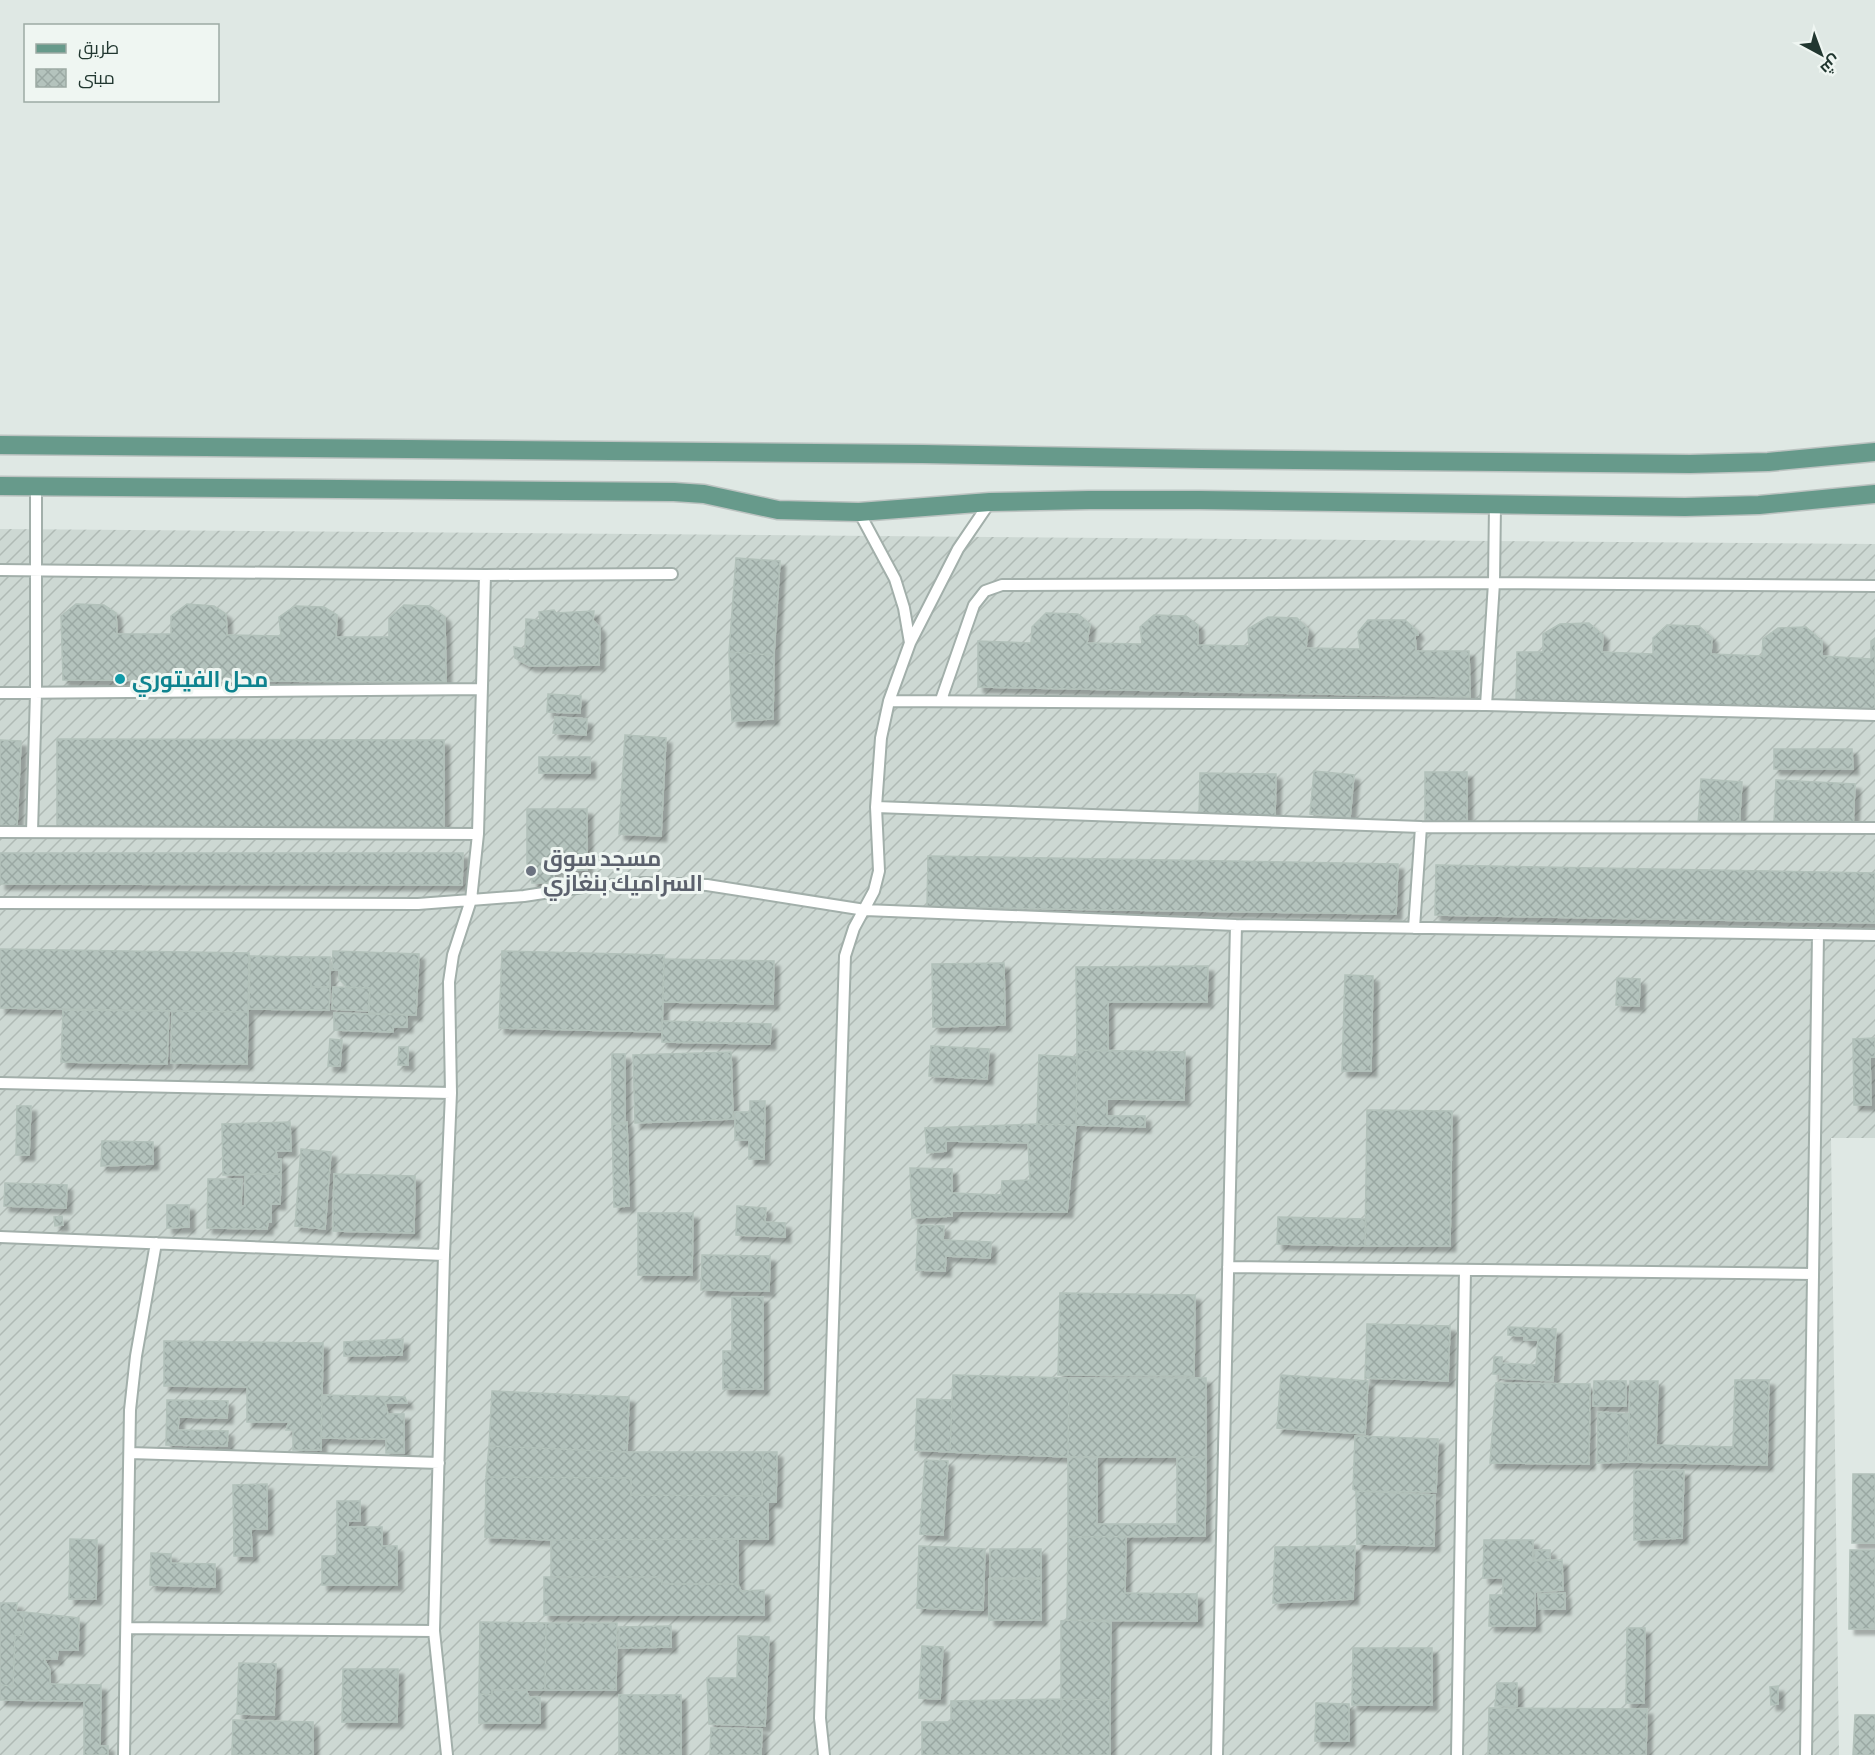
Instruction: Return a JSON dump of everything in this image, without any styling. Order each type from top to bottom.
[{"type":"main road","points":[[0,445],[887,453],[1189,459],[1690,464],[1768,462],[1875,452]]},
{"type":"main road","points":[[0,486],[674,492],[704,495],[778,510],[859,512],[990,502],[1199,500],[1685,507],[1759,505],[1875,494]]},
{"type":"lane","points":[[32,832],[36,693],[36,486]]},
{"type":"lane","points":[[824,1755],[820,1718],[845,956],[854,928],[874,891],[879,871],[876,807],[881,738],[890,701],[910,643],[958,549],[990,502]]},
{"type":"lane","points":[[1486,705],[1494,583],[1495,505]]},
{"type":"lane","points":[[859,512],[895,579],[904,608],[910,643]]},
{"type":"lane","points":[[0,570],[484,575],[672,574]]},
{"type":"lane","points":[[447,1755],[434,1631],[444,1255],[451,1093],[449,982],[453,955],[471,900],[478,834],[484,575]]},
{"type":"lane","points":[[941,700],[974,605],[985,591],[1002,585],[1494,583],[1875,586]]},
{"type":"lane","points":[[0,693],[482,689]]},
{"type":"lane","points":[[890,701],[1486,705],[1875,715]]},
{"type":"lane","points":[[876,807],[1421,827],[1875,828]]},
{"type":"lane","points":[[1414,928],[1421,827]]},
{"type":"lane","points":[[0,832],[478,834]]},
{"type":"lane","points":[[0,903],[418,904],[524,896],[583,887],[643,883],[707,885],[865,910],[1236,926],[1875,935]]},
{"type":"lane","points":[[1217,1755],[1236,926]]},
{"type":"lane","points":[[1806,1755],[1818,934]]},
{"type":"lane","points":[[0,1083],[451,1093]]},
{"type":"lane","points":[[0,1237],[444,1255]]},
{"type":"lane","points":[[124,1755],[130,1410],[136,1356],[156,1243]]},
{"type":"lane","points":[[1228,1267],[1813,1274]]},
{"type":"lane","points":[[1457,1755],[1465,1270]]},
{"type":"lane","points":[[130,1453],[439,1462]]},
{"type":"lane","points":[[127,1628],[434,1631]]},
{"type":"shaded area","points":[[0,529],[1875,544],[1875,1138],[1831,1138],[1839,1755],[0,1755]]},
{"type":"building","points":[[736,558],[780,561],[774,655],[729,652]]},
{"type":"building","points":[[76,604],[104,605],[116,613],[117,634],[171,634],[171,616],[187,604],[214,606],[226,614],[227,635],[281,636],[279,617],[295,606],[324,607],[337,615],[336,637],[389,637],[389,618],[404,605],[430,606],[445,617],[446,682],[63,680],[61,616]]},
{"type":"building","points":[[554,610],[556,613],[594,611],[593,620],[600,628],[599,665],[530,666],[515,658],[514,647],[525,649],[526,619],[540,620],[539,612]]},
{"type":"building","points":[[1046,613],[1078,614],[1090,624],[1087,643],[1142,644],[1140,627],[1154,615],[1186,616],[1198,625],[1198,645],[1249,646],[1248,629],[1268,617],[1297,618],[1308,629],[1306,648],[1360,649],[1358,632],[1368,620],[1405,620],[1417,631],[1416,651],[1469,651],[1470,697],[978,687],[978,641],[1031,643],[1032,627]]},
{"type":"building","points":[[1589,623],[1603,635],[1602,652],[1653,654],[1653,638],[1667,625],[1699,626],[1712,638],[1711,654],[1762,656],[1763,639],[1778,628],[1806,627],[1822,641],[1822,656],[1871,659],[1871,641],[1875,638],[1875,709],[1516,703],[1517,652],[1543,652],[1543,634],[1560,624]]},
{"type":"building","points":[[729,652],[774,655],[773,719],[732,721]]},
{"type":"building","points":[[548,694],[581,696],[580,713],[547,712]]},
{"type":"building","points":[[555,717],[587,719],[586,735],[553,733]]},
{"type":"building","points":[[625,735],[666,738],[661,836],[619,834]]},
{"type":"building","points":[[57,739],[444,740],[444,828],[57,827]]},
{"type":"building","points":[[0,740],[21,741],[17,826],[0,825]]},
{"type":"building","points":[[1774,749],[1852,749],[1853,769],[1774,769]]},
{"type":"building","points":[[539,757],[590,757],[590,773],[539,773]]},
{"type":"building","points":[[1314,771],[1354,775],[1350,818],[1310,814]]},
{"type":"building","points":[[1425,772],[1467,772],[1467,823],[1425,823]]},
{"type":"building","points":[[1200,773],[1276,774],[1275,817],[1199,817]]},
{"type":"building","points":[[1701,779],[1742,782],[1739,828],[1698,825]]},
{"type":"building","points":[[1776,780],[1855,784],[1853,827],[1774,822]]},
{"type":"building","points":[[527,809],[587,809],[587,870],[554,870],[554,883],[532,883],[532,868],[527,864]]},
{"type":"building","points":[[0,853],[463,853],[462,885],[0,884]]},
{"type":"building","points":[[928,856],[1398,864],[1396,914],[927,907]]},
{"type":"building","points":[[1436,865],[1875,873],[1875,923],[1435,915]]},
{"type":"building","points":[[0,949],[249,953],[248,1012],[0,1008]]},
{"type":"building","points":[[333,951],[419,954],[416,1015],[369,1013],[370,988],[347,987],[339,979],[339,970],[332,970]]},
{"type":"building","points":[[502,951],[664,955],[662,1032],[499,1028]]},
{"type":"building","points":[[250,956],[311,957],[311,987],[330,987],[329,1010],[249,1009]]},
{"type":"building","points":[[311,957],[330,957],[330,987],[311,987]]},
{"type":"building","points":[[664,959],[774,961],[773,1004],[663,1002]]},
{"type":"building","points":[[1004,963],[1005,1025],[933,1027],[932,964]]},
{"type":"building","points":[[1208,966],[1207,1002],[1108,1002],[1108,1051],[1077,1050],[1076,967]]},
{"type":"building","points":[[1345,975],[1373,976],[1371,1071],[1342,1071]]},
{"type":"building","points":[[1617,978],[1640,979],[1639,1006],[1616,1005]]},
{"type":"building","points":[[333,987],[370,988],[368,1011],[332,1009]]},
{"type":"building","points":[[63,1010],[169,1011],[167,1064],[61,1062]]},
{"type":"building","points":[[172,1011],[248,1012],[247,1064],[171,1063]]},
{"type":"building","points":[[334,1013],[407,1015],[407,1027],[393,1027],[393,1032],[334,1030]]},
{"type":"building","points":[[662,1021],[771,1024],[770,1044],[662,1042]]},
{"type":"building","points":[[1875,1038],[1875,1057],[1870,1057],[1871,1105],[1854,1105],[1853,1039]]},
{"type":"building","points":[[330,1039],[342,1040],[340,1066],[328,1066]]},
{"type":"building","points":[[931,1046],[989,1049],[987,1079],[929,1076]]},
{"type":"building","points":[[399,1047],[408,1047],[408,1065],[398,1065]]},
{"type":"building","points":[[1077,1050],[1185,1052],[1184,1100],[1107,1099],[1107,1116],[1145,1116],[1145,1127],[1076,1125]]},
{"type":"building","points":[[731,1052],[733,1119],[635,1123],[633,1055]]},
{"type":"building","points":[[612,1054],[625,1054],[625,1124],[612,1124]]},
{"type":"building","points":[[1039,1055],[1077,1057],[1076,1125],[1037,1124]]},
{"type":"building","points":[[750,1101],[765,1101],[764,1159],[749,1159],[749,1140],[735,1140],[735,1112],[750,1112]]},
{"type":"building","points":[[17,1106],[31,1106],[29,1155],[16,1155]]},
{"type":"building","points":[[1367,1110],[1452,1111],[1450,1246],[1365,1246]]},
{"type":"building","points":[[290,1122],[291,1151],[276,1151],[277,1159],[281,1159],[281,1174],[223,1175],[222,1124]]},
{"type":"building","points":[[627,1122],[629,1206],[614,1207],[612,1124]]},
{"type":"building","points":[[1076,1125],[1067,1212],[952,1211],[952,1216],[912,1218],[910,1168],[952,1169],[952,1193],[1001,1195],[1002,1181],[1030,1180],[1028,1143],[946,1141],[946,1151],[927,1153],[925,1128]]},
{"type":"building","points":[[102,1141],[153,1142],[153,1164],[101,1166]]},
{"type":"building","points":[[301,1149],[331,1152],[325,1229],[295,1226]]},
{"type":"building","points":[[245,1174],[281,1174],[280,1204],[271,1204],[271,1222],[268,1222],[267,1229],[207,1228],[208,1179],[242,1179],[241,1206],[245,1206]]},
{"type":"building","points":[[334,1174],[415,1176],[414,1233],[333,1231]]},
{"type":"building","points":[[5,1183],[67,1185],[66,1208],[4,1206]]},
{"type":"building","points":[[167,1205],[189,1205],[189,1227],[167,1228]]},
{"type":"building","points":[[737,1206],[766,1208],[765,1222],[785,1223],[785,1237],[736,1235]]},
{"type":"building","points":[[638,1213],[693,1213],[692,1275],[638,1275]]},
{"type":"building","points":[[62,1216],[63,1225],[55,1226],[54,1217]]},
{"type":"building","points":[[1278,1217],[1366,1219],[1365,1246],[1277,1244]]},
{"type":"building","points":[[918,1225],[944,1226],[943,1240],[991,1242],[990,1258],[946,1256],[945,1271],[916,1270]]},
{"type":"building","points":[[702,1255],[770,1256],[769,1291],[701,1290]]},
{"type":"building","points":[[1060,1293],[1195,1295],[1194,1376],[1058,1375]]},
{"type":"building","points":[[732,1297],[763,1297],[763,1389],[723,1389],[723,1351],[732,1351]]},
{"type":"building","points":[[1367,1324],[1450,1326],[1448,1381],[1365,1378]]},
{"type":"building","points":[[1508,1327],[1556,1329],[1553,1381],[1500,1378],[1500,1374],[1493,1374],[1494,1357],[1502,1357],[1502,1363],[1536,1365],[1538,1340],[1524,1340],[1524,1336],[1508,1335]]},
{"type":"building","points":[[403,1339],[402,1355],[344,1356],[344,1342]]},
{"type":"building","points":[[164,1341],[323,1343],[321,1450],[293,1450],[293,1430],[286,1430],[289,1422],[247,1422],[247,1387],[164,1386]]},
{"type":"building","points":[[953,1375],[1069,1378],[1068,1457],[950,1452]]},
{"type":"building","points":[[1281,1375],[1368,1381],[1365,1434],[1277,1428]]},
{"type":"building","points":[[1069,1378],[1206,1378],[1206,1457],[1068,1457]]},
{"type":"building","points":[[1735,1380],[1769,1380],[1767,1465],[1628,1462],[1630,1381],[1658,1381],[1656,1445],[1733,1447]]},
{"type":"building","points":[[1594,1381],[1626,1381],[1626,1406],[1593,1406]]},
{"type":"building","points":[[1496,1383],[1590,1384],[1589,1464],[1490,1463]]},
{"type":"building","points":[[492,1391],[629,1397],[627,1452],[489,1446]]},
{"type":"building","points":[[322,1395],[405,1397],[407,1403],[385,1403],[388,1414],[404,1414],[404,1453],[386,1453],[386,1439],[321,1438]]},
{"type":"building","points":[[917,1399],[952,1400],[950,1452],[915,1450]]},
{"type":"building","points":[[167,1400],[228,1401],[227,1418],[179,1417],[178,1430],[228,1431],[227,1446],[166,1445]]},
{"type":"building","points":[[1598,1412],[1629,1414],[1628,1462],[1597,1463]]},
{"type":"building","points":[[1355,1436],[1438,1439],[1436,1492],[1356,1491],[1353,1489]]},
{"type":"building","points":[[489,1446],[627,1452],[763,1452],[762,1496],[631,1495],[631,1478],[486,1477]]},
{"type":"building","points":[[763,1452],[777,1452],[776,1502],[768,1502],[768,1539],[551,1540],[485,1537],[486,1477],[631,1478],[631,1495],[762,1496]]},
{"type":"building","points":[[1068,1457],[1097,1457],[1097,1524],[1177,1524],[1177,1457],[1206,1457],[1205,1536],[1068,1537]]},
{"type":"building","points":[[925,1460],[948,1461],[943,1535],[920,1534]]},
{"type":"building","points":[[1634,1470],[1684,1470],[1682,1538],[1634,1540]]},
{"type":"building","points":[[1853,1474],[1875,1474],[1875,1543],[1852,1543]]},
{"type":"building","points":[[267,1484],[267,1529],[251,1529],[252,1556],[234,1556],[233,1485]]},
{"type":"building","points":[[1356,1491],[1435,1495],[1434,1546],[1357,1544]]},
{"type":"building","points":[[337,1501],[360,1501],[360,1521],[348,1521],[348,1527],[382,1527],[382,1546],[397,1546],[397,1585],[322,1585],[322,1556],[337,1556]]},
{"type":"building","points":[[1068,1537],[1126,1537],[1125,1593],[1197,1594],[1197,1621],[1067,1620]]},
{"type":"building","points":[[70,1539],[97,1540],[96,1599],[69,1599]]},
{"type":"building","points":[[738,1539],[738,1584],[662,1584],[662,1577],[551,1577],[551,1540]]},
{"type":"building","points":[[1484,1540],[1533,1540],[1533,1561],[1562,1560],[1563,1590],[1535,1592],[1535,1626],[1489,1626],[1490,1595],[1503,1595],[1503,1578],[1483,1578]]},
{"type":"building","points":[[919,1546],[985,1549],[983,1610],[917,1608]]},
{"type":"building","points":[[1355,1546],[1353,1599],[1273,1603],[1275,1547]]},
{"type":"building","points":[[990,1549],[1041,1549],[1041,1578],[990,1578]]},
{"type":"building","points":[[1535,1550],[1550,1550],[1550,1560],[1535,1560]]},
{"type":"building","points":[[1850,1550],[1875,1550],[1875,1629],[1849,1629]]},
{"type":"building","points":[[151,1553],[171,1554],[171,1563],[215,1564],[215,1587],[150,1585]]},
{"type":"building","points":[[544,1577],[662,1577],[662,1584],[738,1584],[741,1591],[764,1590],[764,1615],[544,1615]]},
{"type":"building","points":[[989,1579],[1041,1579],[1041,1620],[989,1620]]},
{"type":"building","points":[[1565,1593],[1565,1609],[1539,1609],[1538,1594]]},
{"type":"building","points":[[0,1603],[17,1603],[16,1612],[24,1612],[23,1636],[15,1635],[13,1686],[0,1685]]},
{"type":"building","points":[[24,1612],[79,1618],[78,1650],[58,1650],[57,1659],[44,1659],[50,1670],[50,1684],[101,1685],[100,1746],[108,1746],[108,1755],[84,1755],[84,1701],[0,1700],[0,1685],[13,1686],[15,1635],[23,1636]]},
{"type":"building","points":[[1061,1621],[1111,1622],[1110,1700],[1061,1699]]},
{"type":"building","points":[[480,1622],[546,1623],[545,1690],[492,1690],[492,1695],[479,1694]]},
{"type":"building","points":[[546,1623],[617,1623],[616,1690],[545,1690]]},
{"type":"building","points":[[671,1626],[671,1647],[619,1648],[619,1627]]},
{"type":"building","points":[[1627,1628],[1645,1628],[1644,1703],[1626,1703]]},
{"type":"building","points":[[738,1636],[769,1637],[765,1726],[709,1724],[707,1678],[737,1678]]},
{"type":"building","points":[[922,1646],[943,1647],[940,1699],[919,1698]]},
{"type":"building","points":[[1353,1648],[1432,1648],[1432,1705],[1352,1705]]},
{"type":"building","points":[[239,1663],[276,1664],[274,1715],[237,1714]]},
{"type":"building","points":[[343,1669],[398,1669],[397,1722],[342,1722]]},
{"type":"building","points":[[1497,1683],[1517,1683],[1517,1706],[1495,1706]]},
{"type":"building","points":[[1778,1686],[1778,1704],[1771,1705],[1770,1687]]},
{"type":"building","points":[[492,1690],[526,1690],[529,1697],[540,1697],[540,1723],[479,1723],[479,1694],[492,1695]]},
{"type":"building","points":[[619,1695],[681,1695],[681,1755],[619,1755]]},
{"type":"building","points":[[1061,1699],[1110,1700],[1110,1755],[1061,1755]]},
{"type":"building","points":[[1061,1699],[1061,1755],[922,1755],[922,1722],[951,1722],[951,1701]]},
{"type":"building","points":[[1316,1703],[1349,1704],[1349,1741],[1315,1741]]},
{"type":"building","points":[[1489,1708],[1647,1709],[1646,1755],[1488,1755]]},
{"type":"building","points":[[1855,1715],[1875,1715],[1875,1755],[1853,1755]]},
{"type":"building","points":[[233,1720],[313,1722],[313,1755],[232,1755]]},
{"type":"building","points":[[711,1728],[762,1729],[761,1755],[710,1755]]},
{"type":"place","name":"محل الفيتوري","points":[[120,679]]},
{"type":"place","name":"مسجد سوق السراميك بنغازي","points":[[531,871]]}]
